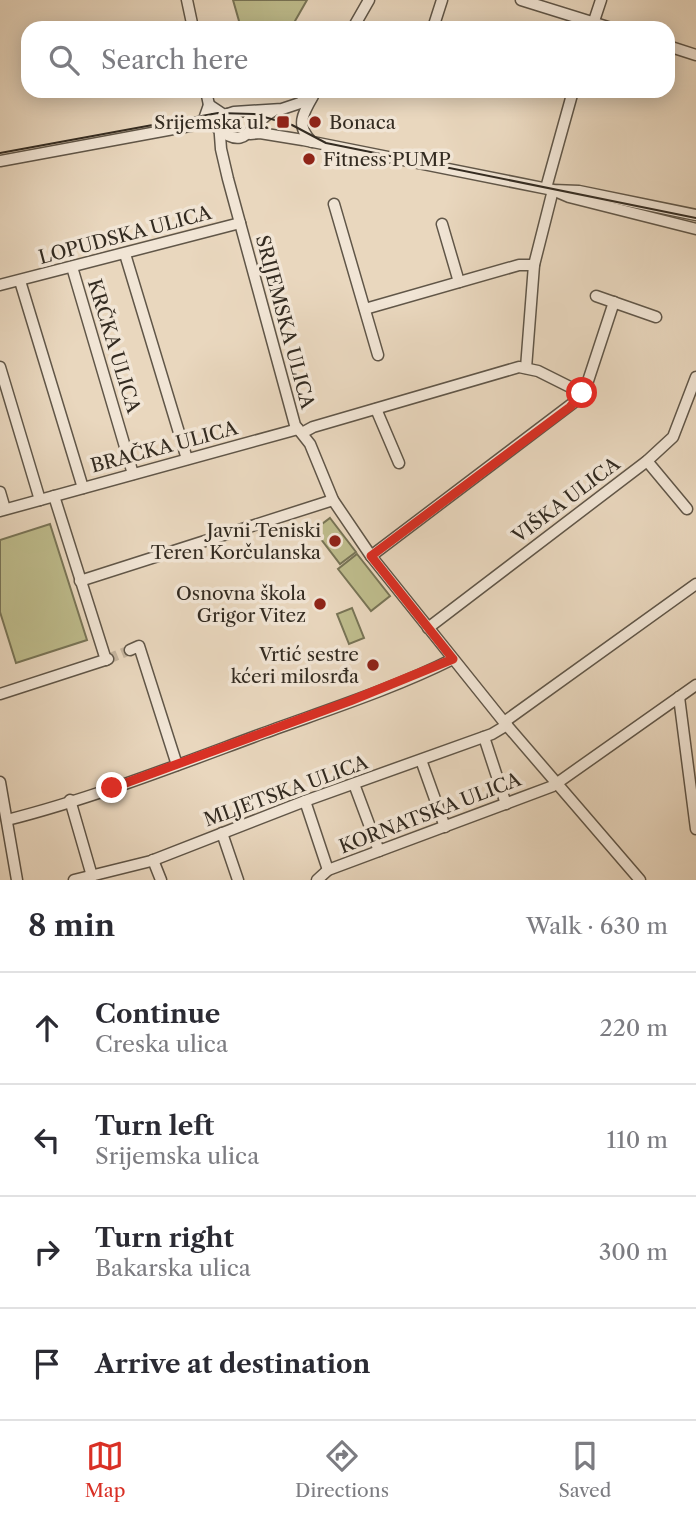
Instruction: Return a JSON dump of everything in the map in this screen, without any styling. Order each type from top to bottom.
[{"type":"street","points":[[187,0],[192,21]]},
{"type":"street","points":[[357,21],[369,0]]},
{"type":"street","points":[[435,21],[442,0]]},
{"type":"street","points":[[521,0],[581,21]]},
{"type":"street","points":[[593,21],[601,0]]},
{"type":"street","points":[[675,48],[696,55]]},
{"type":"street","points":[[199,123],[209,105],[208,98]]},
{"type":"street","points":[[0,162],[199,123],[226,115],[276,110],[296,105],[306,98]]},
{"type":"street","points":[[308,141],[300,122],[312,98]]},
{"type":"street","points":[[571,98],[534,264],[526,368],[582,393]]},
{"type":"street","points":[[209,105],[226,115]]},
{"type":"street","points":[[224,160],[227,145],[276,110]]},
{"type":"street","points":[[242,112],[250,115],[254,126]]},
{"type":"street","points":[[219,129],[219,122],[226,115]]},
{"type":"street","points":[[199,123],[219,129],[227,136],[235,138]]},
{"type":"street","points":[[254,126],[308,141],[696,215]]},
{"type":"street","name":"SRIJEMSKA ULICA","points":[[219,129],[240,223],[300,431],[310,444],[333,500],[371,556],[505,724],[640,880]]},
{"type":"street","points":[[549,189],[569,197],[696,229]]},
{"type":"street","points":[[334,204],[377,355]]},
{"type":"street","name":"LOPUDSKA ULICA","points":[[0,285],[240,223]]},
{"type":"street","points":[[442,224],[459,282]]},
{"type":"street","points":[[125,254],[187,459]]},
{"type":"street","points":[[365,309],[519,265],[534,264]]},
{"type":"street","name":"KRČKA ULICA","points":[[72,267],[134,474]]},
{"type":"street","name":"LOPUDSKA ULICA","points":[[20,281],[83,488]]},
{"type":"street","points":[[596,296],[656,317]]},
{"type":"street","points":[[371,556],[570,407],[582,393],[614,302]]},
{"type":"street","points":[[0,367],[40,500]]},
{"type":"street","name":"BRAČKA ULICA","points":[[0,492],[3,510],[187,459],[309,429],[509,369],[526,368]]},
{"type":"street","name":"VIŠKA ULICA","points":[[428,628],[647,461],[676,432],[696,378]]},
{"type":"street","points":[[376,408],[399,463]]},
{"type":"street","points":[[647,461],[687,509]]},
{"type":"street","points":[[0,694],[107,659],[54,496]]},
{"type":"street","points":[[80,581],[333,500]]},
{"type":"street","name":"MLJETSKA ULICA","points":[[74,880],[153,860],[305,801],[484,737],[696,584]]},
{"type":"street","points":[[130,650],[139,646],[177,765]]},
{"type":"street","points":[[7,820],[177,765],[350,701],[453,659]]},
{"type":"street","name":"KORNATSKA ULICA","points":[[317,880],[328,870],[558,783],[696,685]]},
{"type":"street","points":[[680,697],[696,830]]},
{"type":"street","points":[[484,737],[506,804]]},
{"type":"street","points":[[421,760],[445,827]]},
{"type":"street","points":[[0,782],[17,880]]},
{"type":"street","points":[[354,784],[379,851]]},
{"type":"street","points":[[71,800],[92,876]]},
{"type":"street","points":[[305,801],[328,870]]},
{"type":"street","points":[[222,833],[238,880]]},
{"type":"street","points":[[153,860],[161,880]]},
{"type":"shaded area","points":[[233,0],[307,0],[295,21],[239,21]]},
{"type":"shaded area","name":"Javni Teniski Teren Korčulanska","points":[[330,518],[356,552],[340,564],[314,530]]},
{"type":"shaded area","points":[[50,524],[87,640],[16,663],[0,612],[0,540]]},
{"type":"shaded area","points":[[357,554],[390,596],[371,611],[338,569]]},
{"type":"shaded area","points":[[352,608],[364,638],[349,644],[337,614]]},
{"type":"tunnel","points":[[108,659],[130,650]]},
{"type":"tram line","points":[[0,153],[218,113],[254,114],[292,125],[326,143],[696,218]]},
{"type":"place","name":"Srijemska ul.","points":[[283,122]]},
{"type":"place","name":"Bonaca","points":[[315,122]]},
{"type":"place","name":"Fitness PUMP","points":[[309,159]]},
{"type":"place","name":"Javni Teniski Teren Korčulanska","points":[[335,541]]},
{"type":"place","name":"Osnovna škola Grigor Vitez","points":[[320,604]]},
{"type":"place","name":"Vrtić sestre kćeri milosrđa","points":[[373,665]]},
{"type":"route","points":[[112,788],[350,701],[453,659],[371,556],[570,407],[582,393]]}]
